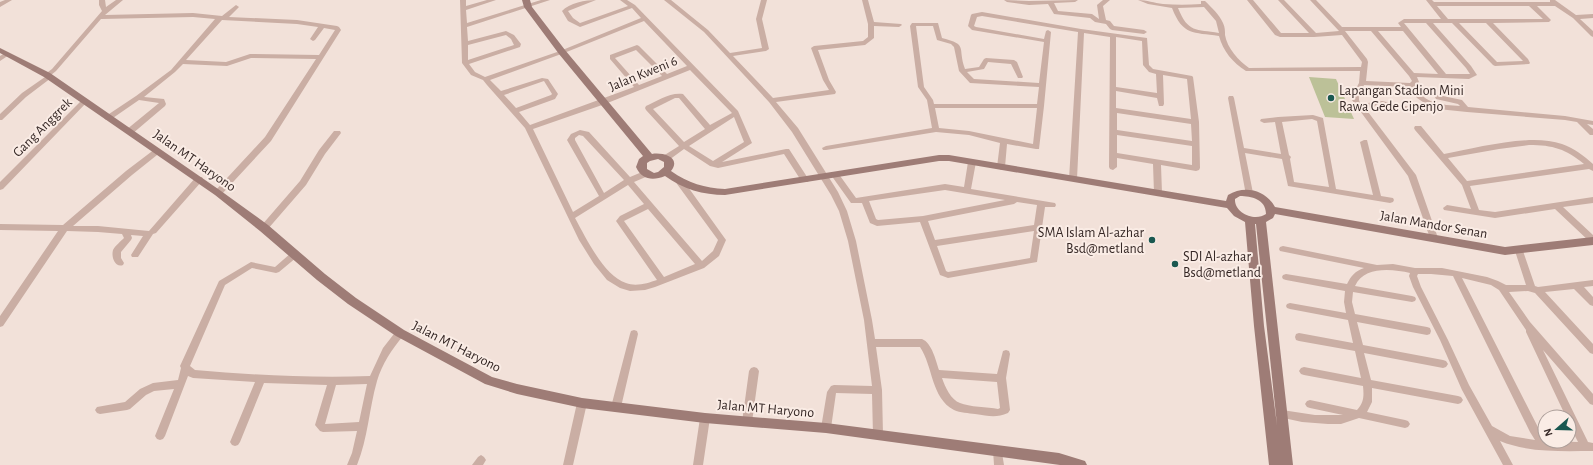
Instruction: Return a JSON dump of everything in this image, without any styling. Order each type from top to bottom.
[{"type":"street","points":[[0,5],[8,0]]},
{"type":"street","points":[[102,0],[102,5],[105,11]]},
{"type":"street","points":[[0,118],[24,95],[48,76],[99,17],[120,0]]},
{"type":"street","points":[[463,0],[465,63],[472,74],[485,79],[529,128],[572,217],[598,265],[607,276],[623,286],[637,288],[662,281],[700,266],[717,252],[722,240],[680,182]]},
{"type":"street","points":[[479,0],[490,1]]},
{"type":"street","points":[[464,26],[527,3],[547,0]]},
{"type":"street","points":[[593,0],[567,9],[565,10],[565,13],[575,24],[580,25],[633,6]]},
{"type":"street","points":[[622,0],[633,6],[736,113],[748,143],[713,164]]},
{"type":"street","points":[[667,0],[706,31],[771,100],[795,130],[825,177],[843,211],[852,241],[864,296],[877,390],[878,435]]},
{"type":"street","points":[[729,55],[766,49],[759,19],[764,0]]},
{"type":"street","points":[[771,100],[833,92],[826,80],[814,48],[865,42],[871,38],[871,24],[865,0]]},
{"type":"street","points":[[1007,0],[1029,3],[1039,1],[1075,0]]},
{"type":"street","points":[[1103,22],[1100,5],[1107,0]]},
{"type":"street","points":[[1141,0],[1147,3],[1174,6],[1203,2],[1221,24],[1223,30],[1222,35],[1226,46],[1238,62],[1248,70],[1364,69]]},
{"type":"street","points":[[1250,0],[1280,36],[1314,35],[1342,31],[1405,29]]},
{"type":"street","points":[[1281,0],[1314,35]]},
{"type":"street","points":[[1313,0],[1361,54],[1365,62],[1362,84],[1354,96],[1355,100],[1412,174],[1434,238]]},
{"type":"street","points":[[463,10],[490,1]]},
{"type":"street","points":[[1050,1],[1056,13],[1092,16],[1097,21],[1108,22],[1112,28],[1144,32]]},
{"type":"street","points":[[1430,2],[1531,4],[1554,2],[1575,17],[1593,35]]},
{"type":"street","points":[[1430,2],[1445,20]]},
{"type":"street","points":[[527,3],[562,52],[649,157]]},
{"type":"street","points":[[1443,75],[1401,23],[1404,21],[1429,22],[1445,20],[1548,20],[1531,4]]},
{"type":"street","points":[[1174,6],[1180,20],[1186,28],[1193,31],[1222,35]]},
{"type":"street","points":[[108,118],[138,98],[183,62],[222,18],[236,7]]},
{"type":"street","points":[[99,17],[170,14],[193,15],[298,22],[337,28],[338,30],[268,139],[218,193]]},
{"type":"street","points":[[1047,42],[974,29],[971,26],[974,15],[982,14],[1081,31],[1145,39],[1146,65],[1151,71],[1190,77],[1195,122],[1196,168],[1113,155]]},
{"type":"street","points":[[1575,17],[1593,16]]},
{"type":"street","points":[[485,79],[562,52],[645,19]]},
{"type":"street","points":[[1454,21],[1495,64],[1527,63],[1526,60],[1488,21]]},
{"type":"street","points":[[1412,75],[1469,77],[1474,75],[1469,67],[1429,22]]},
{"type":"street","points":[[871,24],[899,25]]},
{"type":"street","points":[[936,130],[930,100],[921,87],[913,26],[917,24],[936,24],[939,39],[953,43],[957,46],[962,71],[966,76],[975,82],[1043,85]]},
{"type":"street","points":[[313,39],[322,26]]},
{"type":"street","points":[[1362,84],[1411,85],[1416,82],[1412,75],[1374,30]]},
{"type":"street","points":[[1073,179],[1081,31]]},
{"type":"street","points":[[826,148],[936,130],[969,133],[1036,147],[1048,32]]},
{"type":"street","points":[[464,44],[506,33],[509,34],[518,44],[518,46],[465,63]]},
{"type":"street","points":[[1113,35],[1113,167]]},
{"type":"street","points":[[638,88],[612,58],[612,56],[636,47],[666,77]]},
{"type":"street","name":"Jalan MT Haryono","points":[[2,54],[48,76],[199,179],[264,228],[294,255],[352,301],[400,333],[489,381],[517,389],[582,403],[705,418],[826,428],[998,450],[1081,465]]},
{"type":"street","points":[[183,62],[227,64],[250,56],[321,57]]},
{"type":"street","points":[[962,71],[980,69],[986,60],[1007,60],[1013,61],[1020,77]]},
{"type":"street","name":"Jalan Kweni 6","points":[[529,128],[603,102],[691,66]]},
{"type":"street","points":[[1159,72],[1161,104]]},
{"type":"street","points":[[499,94],[544,79],[546,80],[555,94],[553,98],[514,111]]},
{"type":"street","points":[[1411,85],[1416,94],[1423,101],[1438,107]]},
{"type":"street","points":[[1112,88],[1160,96]]},
{"type":"street","points":[[709,129],[681,96],[674,96],[648,107],[649,110],[684,146],[713,164],[718,165],[786,151],[805,180]]},
{"type":"street","points":[[1438,97],[1460,102],[1467,110]]},
{"type":"street","points":[[129,132],[163,104],[162,101],[138,98]]},
{"type":"street","points":[[1231,98],[1249,192]]},
{"type":"street","name":"Gang Anggrek","points":[[0,187],[86,101]]},
{"type":"street","points":[[1360,106],[1382,103],[1414,110],[1438,107],[1565,118],[1579,122],[1593,123]]},
{"type":"street","points":[[932,106],[1041,106]]},
{"type":"street","points":[[1112,110],[1195,122]]},
{"type":"street","points":[[666,158],[736,113]]},
{"type":"street","points":[[1264,122],[1278,119],[1313,117],[1320,120],[1333,191]]},
{"type":"street","points":[[1278,119],[1287,157],[1291,184],[1390,200]]},
{"type":"street","points":[[1579,122],[1593,133]]},
{"type":"street","points":[[1418,128],[1465,184],[1476,212]]},
{"type":"street","points":[[603,197],[571,140],[572,136],[582,132],[586,134],[700,266]]},
{"type":"street","points":[[1113,132],[1196,144]]},
{"type":"street","points":[[264,228],[303,183],[322,152],[337,133]]},
{"type":"street","points":[[1001,167],[1004,141]]},
{"type":"street","points":[[1364,142],[1378,198]]},
{"type":"street","points":[[1442,157],[1522,143],[1542,142],[1556,144],[1581,158],[1592,167]]},
{"type":"street","points":[[1241,150],[1287,157]]},
{"type":"street","points":[[0,323],[64,229],[129,172],[158,151]]},
{"type":"street","points":[[572,217],[628,181],[645,174],[656,176],[666,172],[670,165],[666,158],[658,156],[649,157],[643,160],[640,165],[641,170],[645,174]]},
{"type":"street","points":[[666,172],[680,182],[717,193],[939,158],[972,162],[1230,205],[1238,214],[1256,220],[1267,218],[1270,215],[1271,210],[1267,202],[1259,196],[1249,192],[1238,193],[1231,197],[1230,205]]},
{"type":"street","points":[[967,190],[972,162]]},
{"type":"street","points":[[1156,162],[1158,193]]},
{"type":"street","points":[[1465,184],[1592,167]]},
{"type":"street","points":[[836,175],[854,201],[938,188],[967,190],[1052,205]]},
{"type":"street","points":[[153,230],[199,179]]},
{"type":"street","points":[[865,200],[874,223],[923,220],[1019,200]]},
{"type":"street","points":[[1447,208],[1495,215],[1593,200]]},
{"type":"street","points":[[923,220],[943,273],[948,275],[1034,260],[1041,204]]},
{"type":"street","points":[[648,205],[620,221],[662,281]]},
{"type":"street","points":[[1557,206],[1593,240]]},
{"type":"street","name":"Jalan Mandor Senan","points":[[1271,210],[1505,251],[1593,240]]},
{"type":"street","points":[[1256,220],[1257,299],[1259,326],[1275,465]]},
{"type":"street","points":[[1256,220],[1268,302],[1287,465]]},
{"type":"street","points":[[0,227],[64,229],[98,228],[149,234],[135,255]]},
{"type":"street","points":[[932,244],[1038,227]]},
{"type":"street","points":[[120,263],[117,259],[117,251],[128,238],[126,231]]},
{"type":"street","points":[[1283,249],[1376,267],[1401,267],[1415,271],[1422,269],[1456,274],[1491,282],[1502,288],[1527,325],[1593,401]]},
{"type":"street","points":[[1519,250],[1534,288],[1593,350]]},
{"type":"street","points":[[160,436],[181,384],[186,368],[185,366],[224,281],[251,265],[276,270],[294,255]]},
{"type":"street","points":[[1282,414],[1310,420],[1329,421],[1344,419],[1359,414],[1366,406],[1368,394],[1367,383],[1347,294],[1354,278],[1363,272],[1376,267]]},
{"type":"street","points":[[1415,271],[1413,276],[1417,287],[1444,340],[1465,387],[1508,465]]},
{"type":"street","points":[[1456,274],[1537,435]]},
{"type":"street","points":[[1286,277],[1412,299]]},
{"type":"street","points":[[1502,288],[1534,288],[1593,283]]},
{"type":"street","points":[[1576,285],[1593,302]]},
{"type":"street","points":[[1257,299],[1268,302]]},
{"type":"street","points":[[1290,306],[1427,331]]},
{"type":"street","points":[[1527,325],[1541,357],[1589,447],[1577,447]]},
{"type":"street","points":[[352,465],[358,453],[373,380],[386,351],[400,333]]},
{"type":"street","points":[[616,407],[634,334]]},
{"type":"street","points":[[1299,337],[1442,364]]},
{"type":"street","points":[[871,343],[922,343],[926,348],[935,374],[946,396],[957,407],[998,413],[1005,410],[1001,378],[1006,354]]},
{"type":"street","points":[[186,368],[193,374],[261,379],[332,382],[373,380]]},
{"type":"street","points":[[747,422],[754,371]]},
{"type":"street","points":[[1304,371],[1458,400]]},
{"type":"street","points":[[935,374],[1001,378]]},
{"type":"street","points":[[235,442],[261,379]]},
{"type":"street","points":[[332,382],[320,425],[322,428],[363,426]]},
{"type":"street","points":[[100,410],[127,406],[143,392],[153,387],[181,384]]},
{"type":"street","points":[[826,428],[832,392],[834,389],[877,390]]},
{"type":"street","points":[[568,465],[582,403]]},
{"type":"street","points":[[1310,404],[1405,424]]},
{"type":"street","points":[[698,465],[705,418]]},
{"type":"street","points":[[1487,426],[1504,439],[1512,442],[1537,445]]},
{"type":"street","points":[[998,450],[999,465]]},
{"type":"green space","name":"Lapangan Stadion Mini Rawa Gede Cipenjo","points":[[1309,77],[1336,79],[1354,119],[1325,117]]},
{"type":"place","name":"Lapangan Stadion Mini Rawa Gede Cipenjo","points":[[1331,98]]},
{"type":"place","name":"SMA Islam Al-azhar Bsd@metland","points":[[1152,240]]},
{"type":"place","name":"SDI Al-azhar Bsd@metland","points":[[1175,264]]}]
